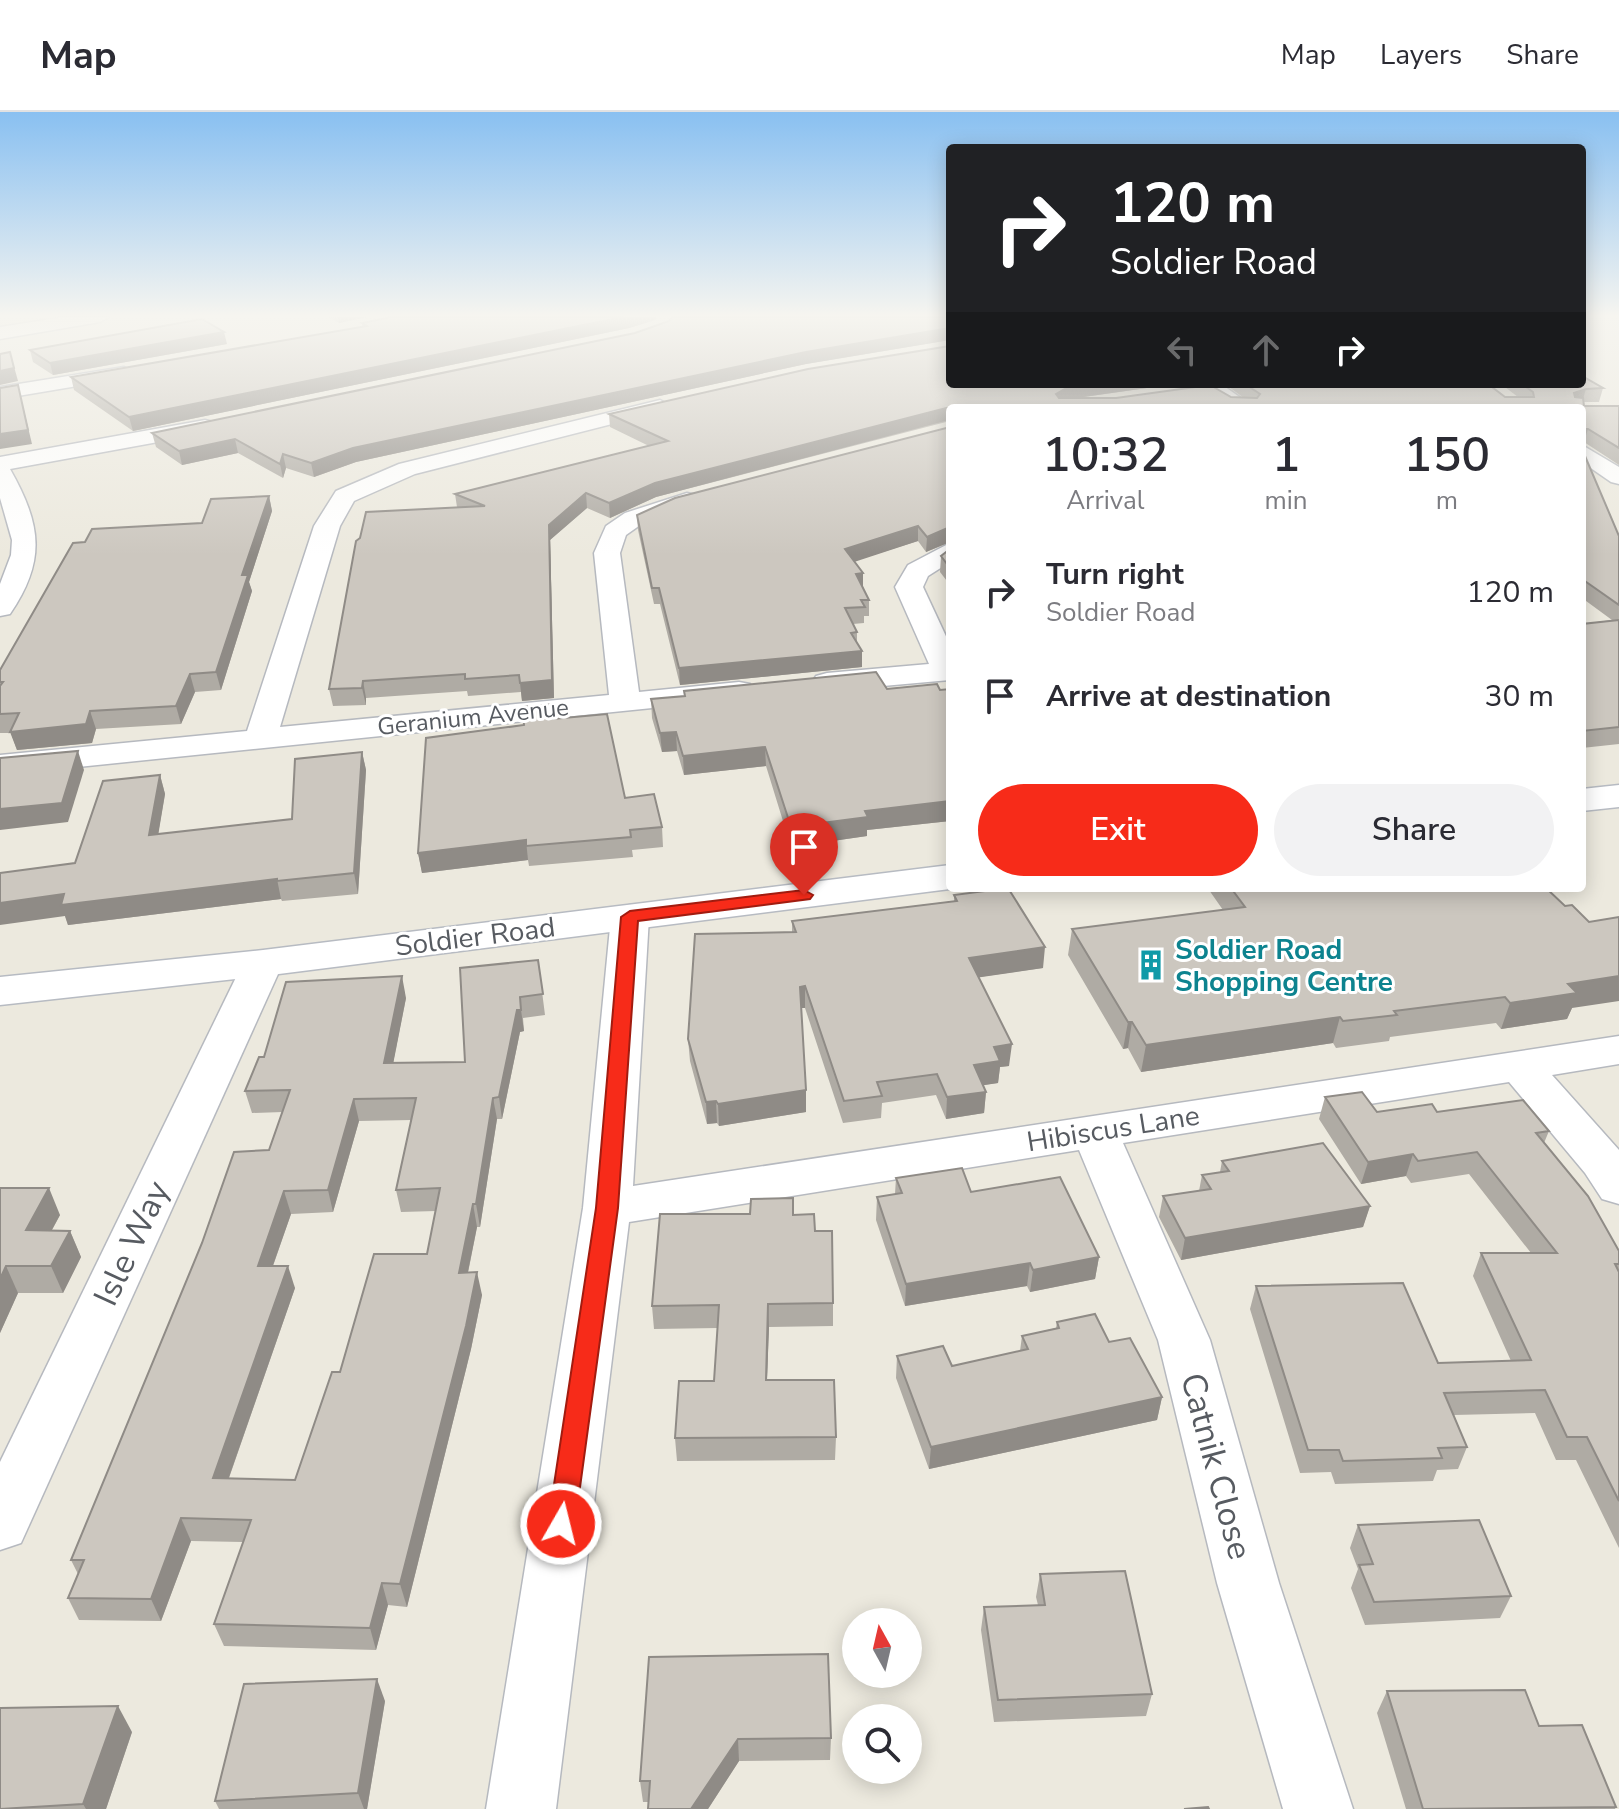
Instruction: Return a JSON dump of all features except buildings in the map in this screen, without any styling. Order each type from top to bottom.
[{"type":"main road","points":[[1586,800],[1619,796]]},
{"type":"main road","name":"Soldier Road","points":[[0,991],[263,963],[946,878]]},
{"type":"street","points":[[260,739],[327,526],[345,496],[407,469],[675,402]]},
{"type":"street","points":[[0,464],[232,421]]},
{"type":"street","points":[[1586,455],[1619,480]]},
{"type":"street","points":[[0,471],[23,519],[26,555],[13,587],[0,608]]},
{"type":"street","points":[[1586,483],[1619,480]]},
{"type":"street","points":[[625,701],[607,572],[607,553],[615,531],[634,518],[707,495]]},
{"type":"street","points":[[946,553],[917,571],[909,587],[946,667]]},
{"type":"street","name":"Geranium Avenue","points":[[0,765],[946,671]]},
{"type":"street","points":[[521,1809],[607,1208],[630,917]]},
{"type":"street","name":"Isle Way","points":[[0,1524],[263,963]]},
{"type":"street","name":"Hibiscus Lane","points":[[607,1208],[1619,1050]]},
{"type":"street","points":[[1519,1065],[1602,1161],[1619,1187]]},
{"type":"street","name":"Catnik Close","points":[[1094,1130],[1184,1340],[1248,1583],[1318,1809]]},
{"type":"place","name":"Soldier Road Shopping Centre","points":[[1151,965]]},
{"type":"route","points":[[561,1524],[607,1208],[630,917],[804,895]]}]
